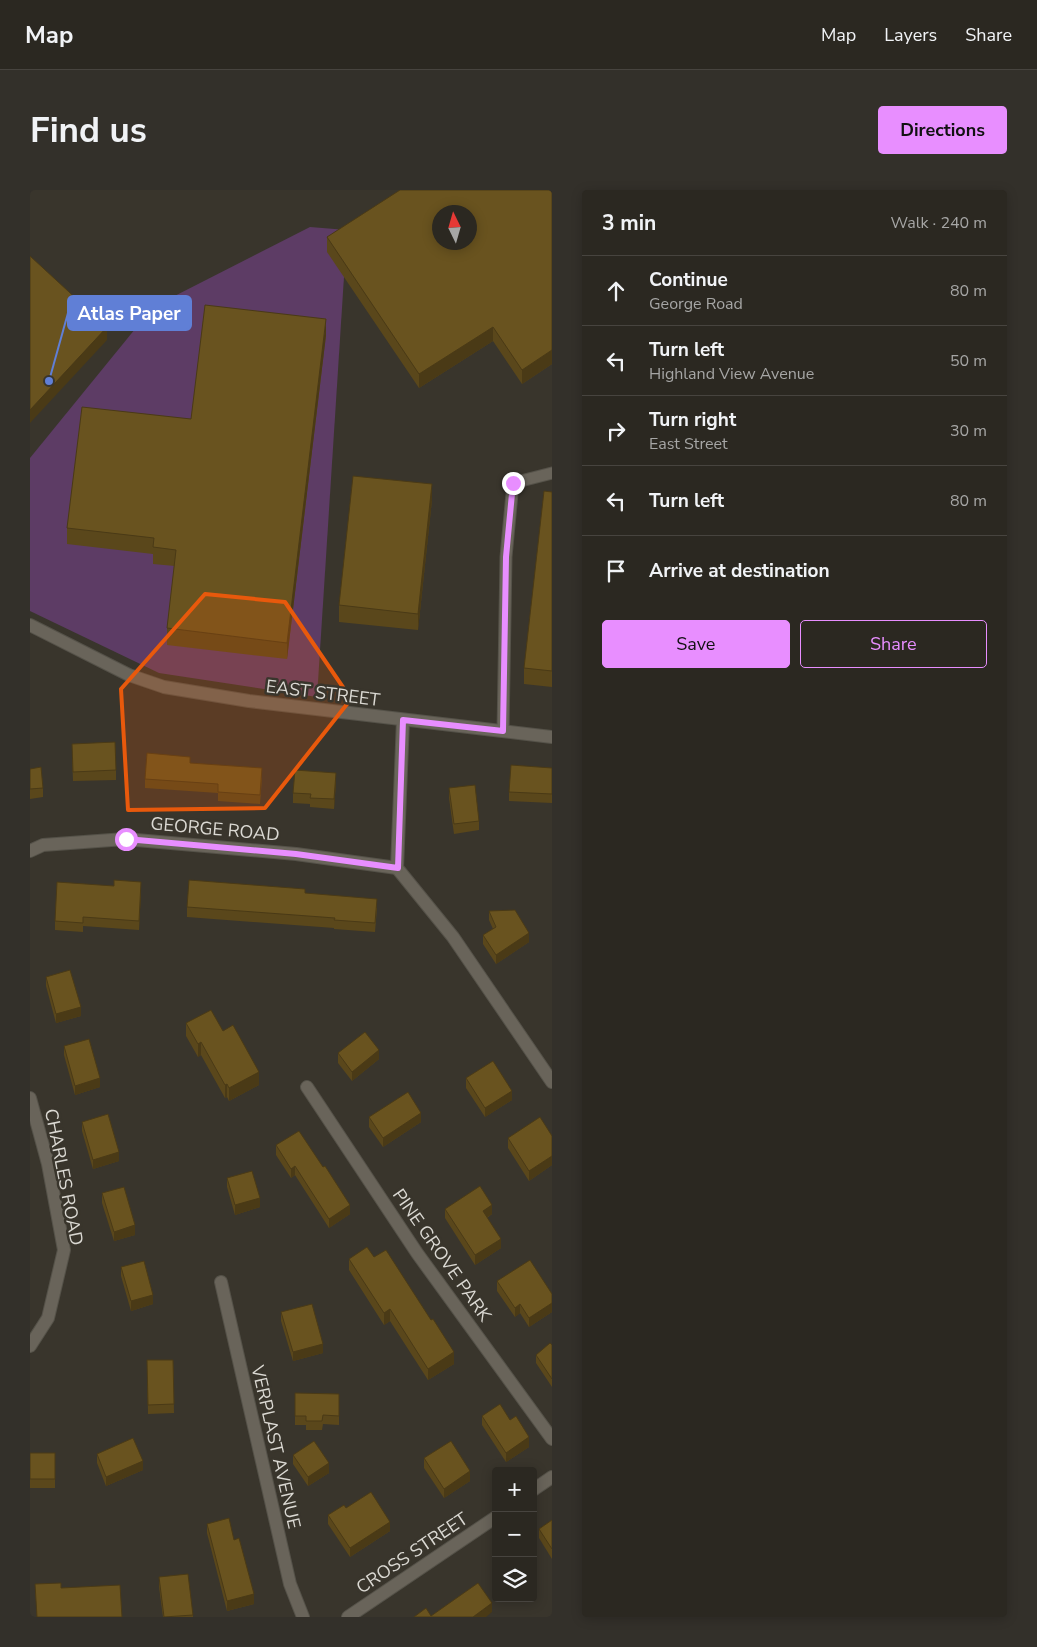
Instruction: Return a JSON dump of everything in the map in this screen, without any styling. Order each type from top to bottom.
[{"type":"street","name":"EAST STREET","points":[[30,625],[129,675],[164,687],[249,701],[552,737]]},
{"type":"street","points":[[403,720],[398,868],[453,937],[552,1082]]},
{"type":"street","name":"GEORGE ROAD","points":[[30,851],[43,845],[126,839],[296,854],[398,868]]},
{"type":"street","name":"PINE GROVE PARK","points":[[307,1087],[417,1253],[552,1439]]},
{"type":"street","name":"CHARLES ROAD","points":[[30,1098],[48,1164],[64,1250],[48,1318],[30,1346]]},
{"type":"street","name":"VERPLAST AVENUE","points":[[221,1282],[290,1584],[303,1617]]},
{"type":"street","points":[[537,1487],[552,1477]]},
{"type":"street","name":"CROSS STREET","points":[[348,1617],[492,1520]]},
{"type":"lane","points":[[503,731],[506,557],[513,483],[552,473]]},
{"type":"highlighted area","points":[[205,594],[285,602],[351,699],[265,808],[128,810],[121,689]]},
{"type":"shaded area","points":[[310,227],[347,230],[317,697],[159,673],[30,611],[30,458],[153,307]]},
{"type":"building","points":[[400,190],[552,190],[552,350],[522,370],[493,327],[419,374],[327,237]]},
{"type":"building","points":[[30,256],[107,327],[30,410]]},
{"type":"building","points":[[205,305],[326,319],[287,643],[167,628],[176,550],[153,547],[154,538],[67,528],[82,407],[191,419]]},
{"type":"building","points":[[353,476],[432,484],[418,614],[339,605]]},
{"type":"building","points":[[544,491],[552,492],[552,671],[524,668]]},
{"type":"building","points":[[115,742],[116,770],[73,772],[72,744]]},
{"type":"building","points":[[147,753],[190,757],[190,763],[262,768],[260,795],[218,792],[218,784],[145,779]]},
{"type":"building","points":[[511,765],[552,768],[552,794],[509,792]]},
{"type":"building","points":[[41,767],[43,788],[30,789],[30,769]]},
{"type":"building","points":[[295,770],[336,773],[334,799],[310,798],[311,794],[293,793]]},
{"type":"building","points":[[475,785],[479,821],[454,824],[449,788]]},
{"type":"building","points":[[114,880],[141,882],[139,921],[83,917],[83,923],[55,921],[57,882],[114,886]]},
{"type":"building","points":[[189,880],[305,889],[305,893],[377,899],[375,923],[334,920],[335,918],[187,907]]},
{"type":"building","points":[[515,910],[529,933],[496,955],[483,935],[496,927],[489,911]]},
{"type":"building","points":[[70,970],[81,1007],[56,1014],[46,977]]},
{"type":"building","points":[[211,1010],[223,1031],[233,1025],[259,1072],[229,1088],[227,1084],[225,1085],[201,1042],[198,1044],[186,1023]]},
{"type":"building","points":[[365,1032],[379,1050],[352,1072],[338,1053]]},
{"type":"building","points":[[89,1039],[100,1078],[75,1086],[64,1046]]},
{"type":"building","points":[[493,1061],[512,1091],[485,1108],[466,1078]]},
{"type":"building","points":[[408,1092],[421,1113],[383,1138],[369,1117]]},
{"type":"building","points":[[108,1114],[119,1152],[93,1160],[82,1122]]},
{"type":"building","points":[[540,1117],[552,1136],[552,1156],[529,1171],[508,1138]]},
{"type":"building","points":[[299,1131],[323,1167],[325,1166],[350,1205],[329,1219],[295,1166],[291,1169],[276,1145]]},
{"type":"building","points":[[252,1171],[260,1198],[235,1205],[227,1178]]},
{"type":"building","points":[[480,1186],[492,1205],[483,1211],[501,1239],[475,1255],[445,1209]]},
{"type":"building","points":[[124,1187],[135,1225],[114,1232],[102,1193]]},
{"type":"building","points":[[367,1247],[374,1257],[386,1250],[454,1352],[428,1369],[390,1309],[384,1313],[349,1259]]},
{"type":"building","points":[[530,1260],[552,1294],[552,1303],[529,1318],[520,1304],[515,1308],[497,1281]]},
{"type":"building","points":[[144,1261],[153,1295],[131,1301],[121,1267]]},
{"type":"building","points":[[312,1304],[323,1344],[293,1352],[281,1312]]},
{"type":"building","points":[[550,1343],[552,1345],[552,1379],[536,1355]]},
{"type":"building","points":[[147,1360],[173,1360],[174,1404],[148,1405]]},
{"type":"building","points":[[295,1393],[339,1394],[339,1416],[323,1415],[322,1421],[306,1421],[306,1416],[295,1416]]},
{"type":"building","points":[[500,1404],[510,1420],[516,1416],[529,1437],[506,1453],[482,1416]]},
{"type":"building","points":[[133,1438],[143,1461],[106,1477],[97,1454]]},
{"type":"building","points":[[314,1441],[329,1463],[308,1477],[293,1455]]},
{"type":"building","points":[[451,1441],[470,1471],[444,1489],[424,1458]]},
{"type":"building","points":[[30,1453],[55,1453],[55,1479],[30,1479]]},
{"type":"building","points":[[371,1492],[390,1522],[350,1548],[328,1515],[344,1505],[346,1508]]},
{"type":"building","points":[[229,1518],[234,1540],[239,1538],[254,1594],[227,1601],[207,1524]]},
{"type":"building","points":[[552,1520],[552,1549],[539,1529]]},
{"type":"building","points":[[188,1574],[193,1615],[164,1617],[159,1577]]},
{"type":"building","points":[[61,1583],[61,1588],[120,1585],[122,1617],[37,1617],[35,1584]]},
{"type":"building","points":[[478,1583],[492,1603],[473,1617],[414,1617],[426,1608],[431,1616]]},
{"type":"place","name":"Atlas Paper","points":[[49,381]]},
{"type":"route","points":[[126,839],[296,854],[398,868],[403,720],[503,731],[506,557],[513,483]]}]
